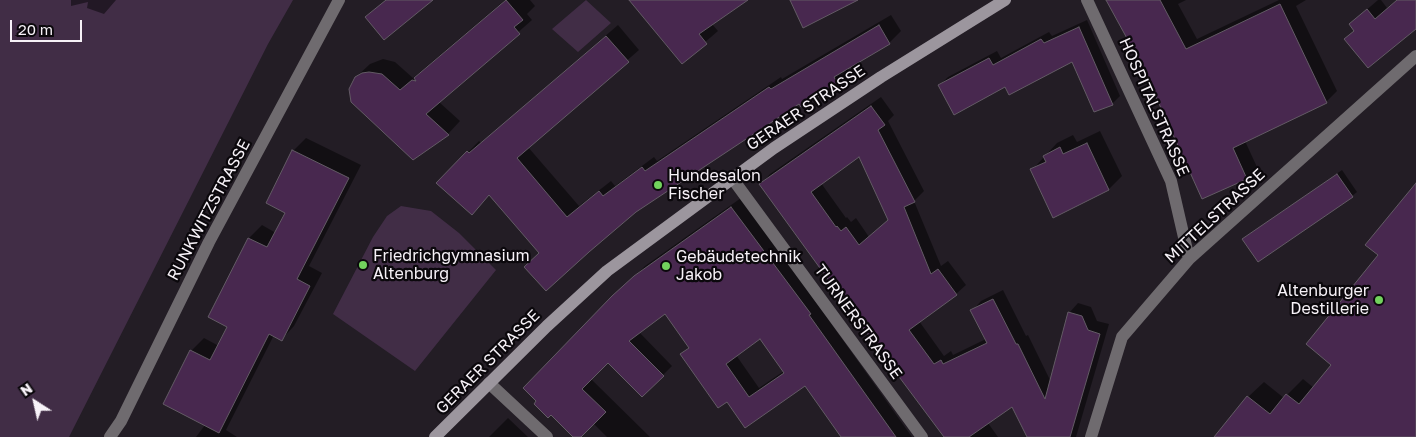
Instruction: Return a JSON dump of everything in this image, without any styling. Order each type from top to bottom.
[{"type":"main road","name":"GERAER STRASSE","points":[[435,437],[489,383],[608,271],[732,178],[881,77],[1005,0]]},
{"type":"street","name":"RUNKWITZSTRASSE","points":[[110,437],[121,421],[209,242],[339,0]]},
{"type":"street","name":"HOSPITALSTRASSE","points":[[1088,0],[1171,181],[1189,259]]},
{"type":"street","name":"MITTELSTRASSE","points":[[1091,437],[1122,337],[1189,259],[1416,56]]},
{"type":"street","name":"TURNERSTRASSE","points":[[732,178],[922,437]]},
{"type":"street","points":[[489,383],[547,437]]},
{"type":"shaded area","points":[[0,0],[293,0],[268,44],[69,437],[0,437]]},
{"type":"shaded area","points":[[586,0],[611,23],[578,52],[552,29]]},
{"type":"shaded area","points":[[401,206],[431,211],[459,233],[496,270],[415,371],[333,314],[373,237],[387,216]]},
{"type":"building","points":[[386,0],[433,0],[384,40],[365,17]]},
{"type":"building","points":[[506,0],[523,20],[514,27],[520,34],[426,114],[449,135],[413,160],[351,102],[349,89],[355,77],[369,72],[382,74],[400,90],[412,80],[416,81],[414,78]]},
{"type":"building","points":[[629,0],[748,0],[699,34],[707,44],[682,64]]},
{"type":"building","points":[[790,0],[858,0],[803,28]]},
{"type":"building","points":[[1106,0],[1160,0],[1186,49],[1280,4],[1327,103],[1233,148],[1247,179],[1202,199],[1135,53]]},
{"type":"building","points":[[1397,0],[1416,0],[1416,29],[1368,68],[1344,39],[1354,31],[1349,24],[1367,9],[1375,19]]},
{"type":"building","points":[[879,25],[890,44],[834,77],[838,84],[801,107],[799,104],[636,212],[546,291],[524,267],[539,253],[489,195],[472,215],[436,183],[467,151],[469,153],[606,36],[629,62],[517,158],[567,217],[599,191],[603,196],[642,167],[645,171],[769,87],[771,89]]},
{"type":"building","points":[[1079,27],[1113,105],[1094,112],[1072,62],[1009,95],[1005,87],[954,115],[938,85],[989,58],[993,65],[1041,39],[1044,43]]},
{"type":"building","points":[[871,106],[885,125],[878,130],[915,202],[904,207],[931,274],[938,269],[957,295],[909,330],[934,364],[941,360],[943,364],[987,343],[970,310],[993,299],[1045,399],[1068,312],[1082,316],[1088,330],[1100,334],[1070,437],[1027,437],[1012,407],[969,437],[944,437],[759,184]],"holes":[[[859,157],[888,220],[859,245],[846,227],[841,231],[836,227],[811,192]]]},
{"type":"building","points":[[1087,143],[1109,190],[1053,218],[1030,169],[1046,162],[1043,156],[1060,147],[1063,154]]},
{"type":"building","points":[[292,150],[349,178],[297,279],[310,286],[282,341],[269,334],[219,433],[163,404],[190,350],[210,360],[227,327],[208,317],[248,238],[267,247],[285,213],[266,203]]},
{"type":"building","points":[[1337,174],[1353,197],[1258,262],[1242,239]]},
{"type":"building","name":"Altenburger Destillerie","points":[[1416,183],[1416,437],[1214,437],[1247,396],[1270,414],[1286,394],[1299,404],[1331,365],[1306,344],[1378,255],[1365,245]]},
{"type":"building","points":[[731,207],[811,314],[809,315],[896,437],[841,437],[805,386],[745,428],[727,402],[718,408],[680,354],[689,348],[665,314],[629,341],[664,376],[642,397],[608,363],[582,389],[606,412],[581,437],[573,437],[551,415],[548,418],[534,404],[536,401],[523,388],[612,296],[634,276]],"holes":[[[760,339],[784,373],[749,397],[726,364]]]},
{"type":"place","name":"Hundesalon Fischer","points":[[658,185]]},
{"type":"place","name":"Friedrichgymnasium Altenburg","points":[[363,265]]},
{"type":"place","name":"Gebäudetechnik Jakob","points":[[666,266]]},
{"type":"place","name":"Altenburger Destillerie","points":[[1379,300]]}]
